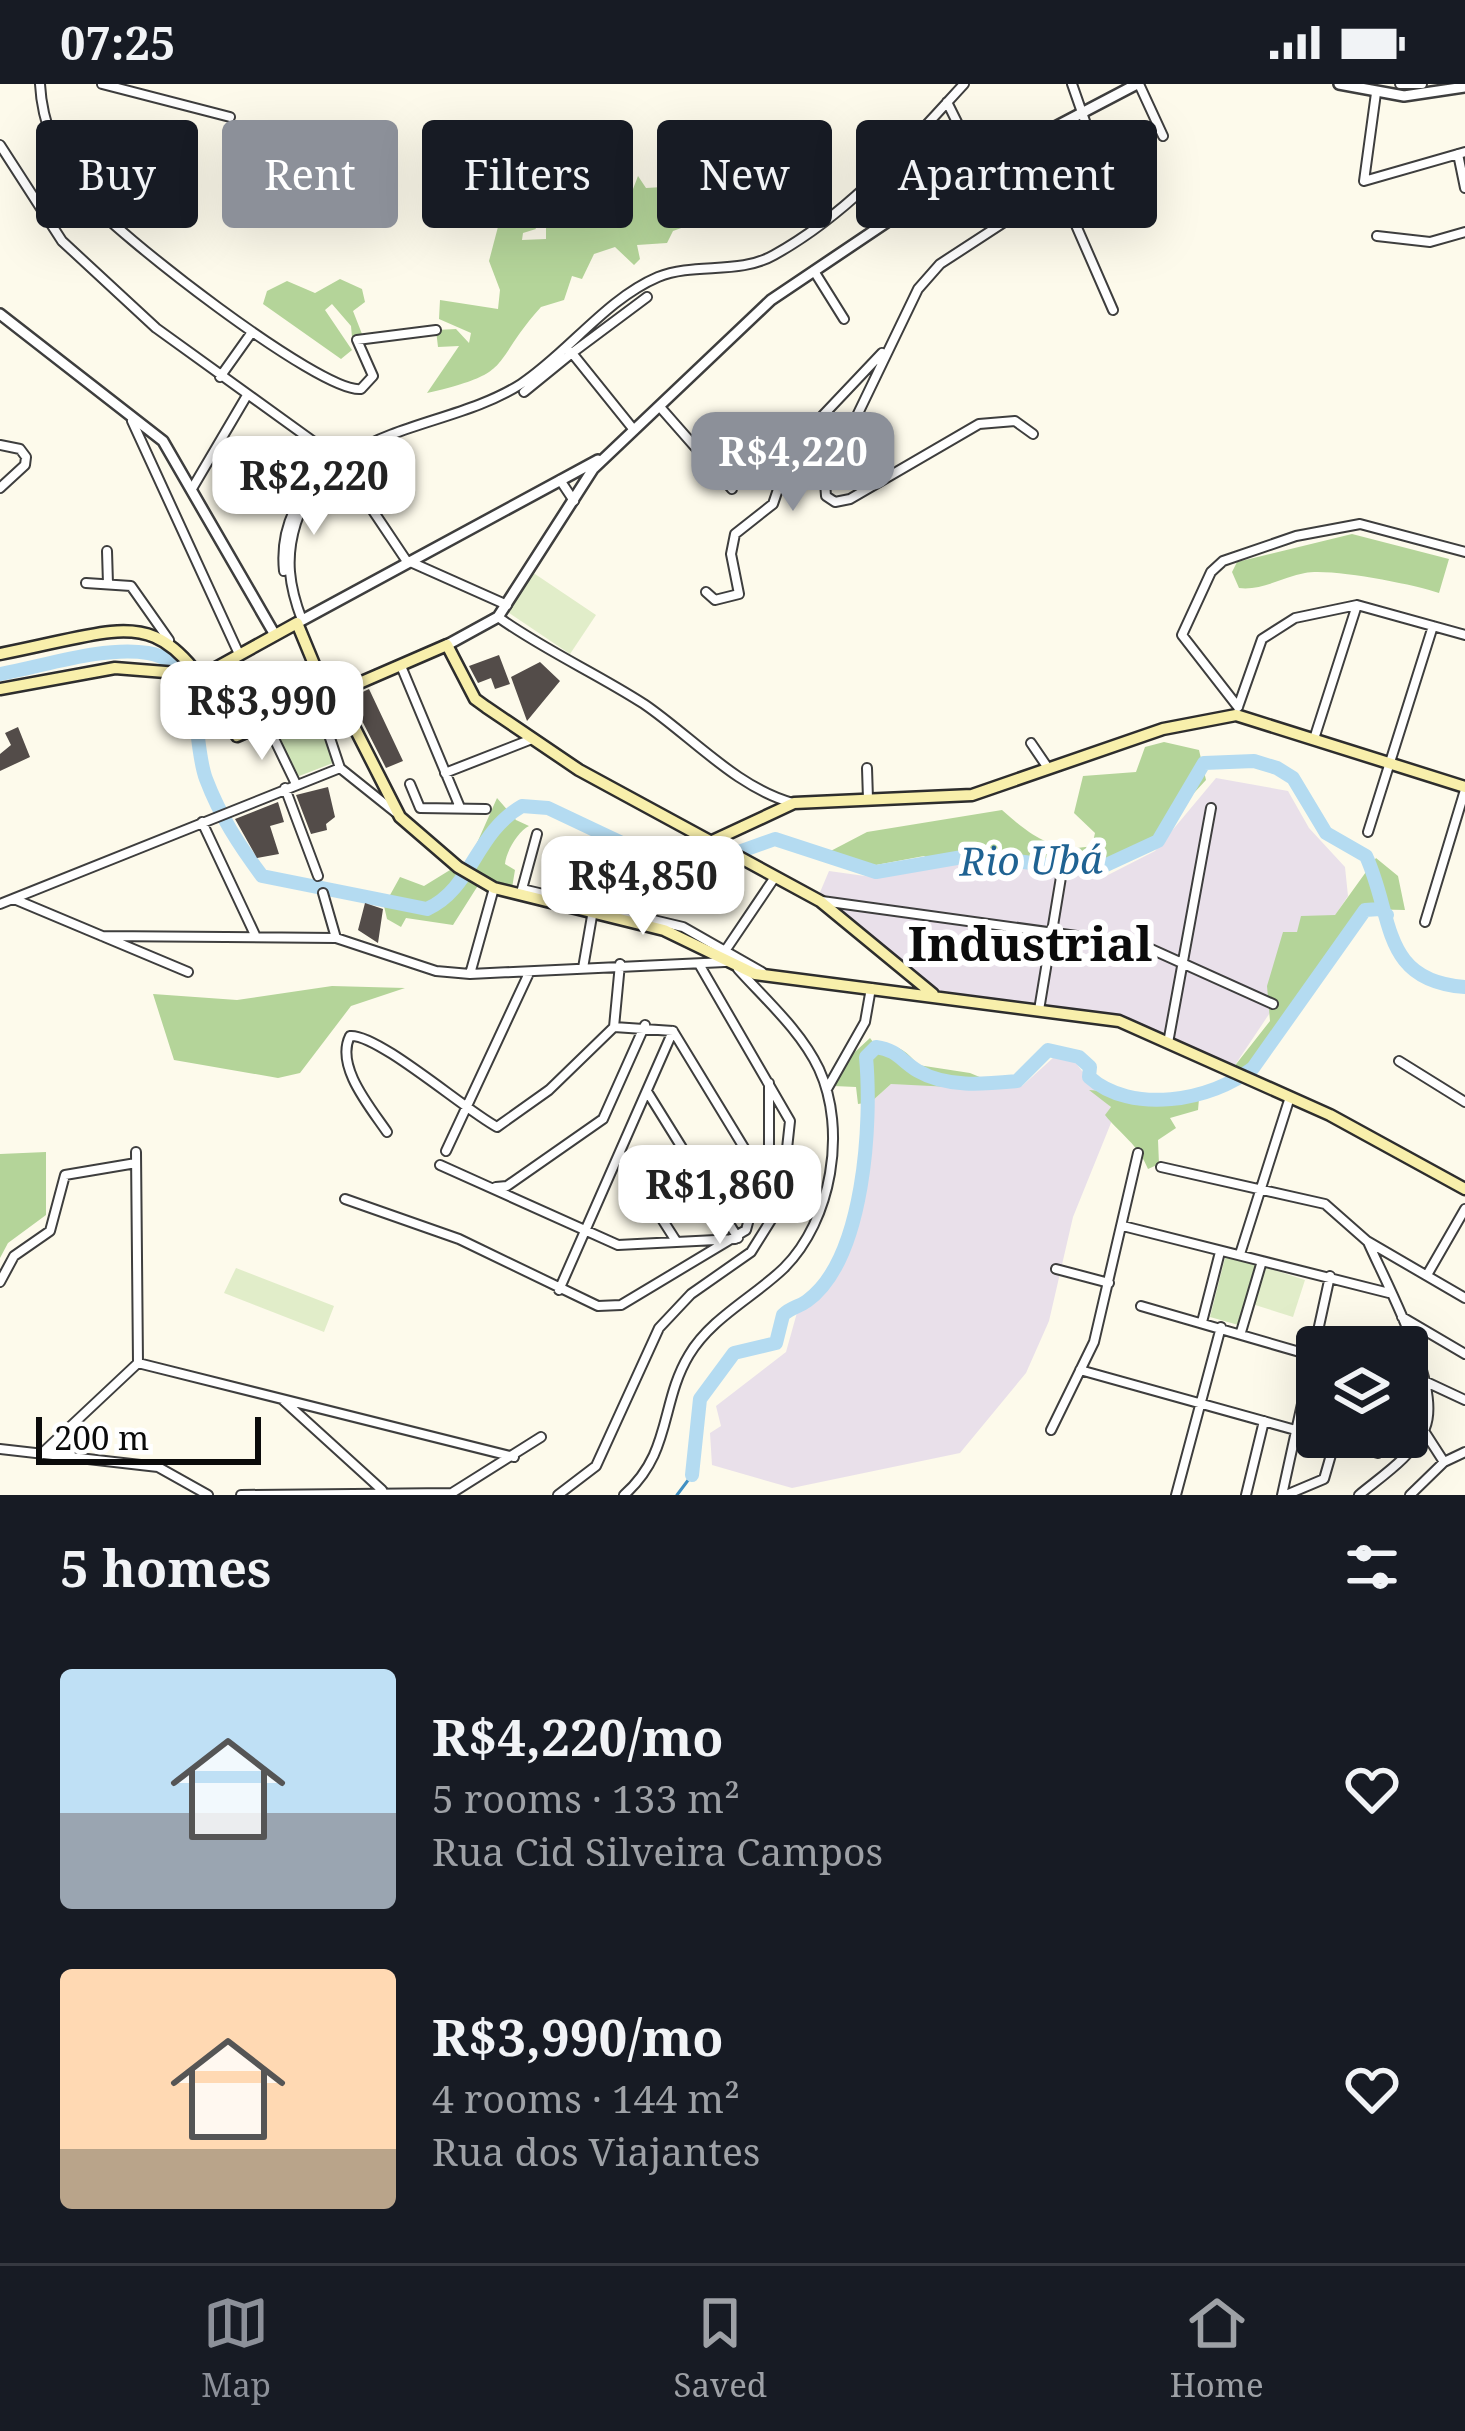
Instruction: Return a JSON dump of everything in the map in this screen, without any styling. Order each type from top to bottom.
[{"type":"main road","points":[[0,688],[115,668],[185,674],[239,654],[299,622],[328,698],[343,705]]},
{"type":"main road","points":[[0,654],[110,632],[131,631],[169,640],[185,674],[237,736],[447,645],[475,698],[532,739],[713,845],[820,901],[935,996]]},
{"type":"main road","points":[[345,691],[343,705],[400,817],[458,867],[494,888],[592,916],[664,930],[767,974],[1119,1021],[1290,1097],[1465,1189]]},
{"type":"main road","points":[[713,845],[794,803],[972,795],[1162,729],[1237,711],[1465,789]]},
{"type":"main road","points":[[886,990],[898,981],[899,969]]},
{"type":"street","points":[[40,84],[52,142],[86,197],[252,332],[352,390],[373,376],[358,340],[436,330]]},
{"type":"street","points":[[102,84],[230,117]]},
{"type":"street","points":[[524,392],[658,278],[772,256],[880,174],[964,84]]},
{"type":"street","points":[[1072,84],[1086,120]]},
{"type":"street","points":[[1065,120],[1138,84],[1163,136]]},
{"type":"street","points":[[1340,84],[1376,93],[1426,94],[1465,87]]},
{"type":"street","points":[[1400,84],[1422,84]]},
{"type":"street","points":[[1376,93],[1364,181],[1461,153],[1465,188]]},
{"type":"street","points":[[947,102],[957,120]]},
{"type":"street","points":[[0,145],[62,242],[156,328],[337,459],[406,560],[507,605]]},
{"type":"street","points":[[447,645],[498,617],[611,452],[771,301],[879,228]]},
{"type":"street","points":[[1001,228],[931,273],[886,350],[825,482],[826,496],[836,502],[850,499],[980,424],[1015,421],[1033,434]]},
{"type":"street","points":[[1078,228],[1114,310]]},
{"type":"street","points":[[1377,236],[1430,242],[1465,232]]},
{"type":"street","points":[[813,270],[844,319]]},
{"type":"street","points":[[297,606],[286,583],[284,540],[311,480],[363,446],[516,388],[647,297]]},
{"type":"street","points":[[0,314],[163,442],[275,635]]},
{"type":"street","points":[[220,377],[252,332]]},
{"type":"street","points":[[706,592],[716,600],[739,593],[731,554],[735,534],[773,504],[792,448],[886,350]]},
{"type":"street","points":[[569,351],[635,430]]},
{"type":"street","points":[[193,487],[246,397]]},
{"type":"street","points":[[659,407],[732,489]]},
{"type":"street","points":[[132,421],[239,654]]},
{"type":"street","points":[[0,445],[20,449],[26,457],[25,465],[0,488]]},
{"type":"street","points":[[337,459],[308,496],[289,546],[289,578],[299,622],[611,452]]},
{"type":"street","points":[[282,460],[311,480]]},
{"type":"street","points":[[560,480],[574,500]]},
{"type":"street","points":[[1237,711],[1181,635],[1211,572],[1223,561],[1296,536],[1360,524],[1465,552]]},
{"type":"street","points":[[107,551],[108,584]]},
{"type":"street","points":[[86,583],[131,586],[169,640]]},
{"type":"street","points":[[1237,711],[1262,639],[1275,626],[1357,604],[1465,635]]},
{"type":"street","points":[[1314,739],[1357,604]]},
{"type":"street","points":[[498,617],[561,660],[639,701],[746,780],[794,803]]},
{"type":"street","points":[[1368,832],[1433,626]]},
{"type":"street","points":[[401,666],[459,805]]},
{"type":"street","points":[[328,698],[323,717],[340,768],[400,817]]},
{"type":"street","points":[[267,724],[296,784]]},
{"type":"street","points":[[446,773],[532,739]]},
{"type":"street","points":[[1031,743],[1049,769]]},
{"type":"street","points":[[0,904],[340,768]]},
{"type":"street","points":[[868,768],[868,800]]},
{"type":"street","points":[[410,784],[420,808],[486,809]]},
{"type":"street","points":[[285,788],[318,876]]},
{"type":"street","points":[[1425,922],[1465,789]]},
{"type":"street","points":[[1168,1044],[1211,808]]},
{"type":"street","points":[[206,820],[256,937]]},
{"type":"street","points":[[537,834],[520,892],[650,917],[726,960],[767,974]]},
{"type":"street","points":[[1039,1010],[1064,852]]},
{"type":"street","points":[[710,978],[712,970],[726,960],[775,878]]},
{"type":"street","points":[[470,974],[494,888]]},
{"type":"street","points":[[323,893],[336,938]]},
{"type":"street","points":[[13,899],[188,972]]},
{"type":"street","points":[[820,901],[1142,945],[1273,1004]]},
{"type":"street","points":[[845,918],[843,910],[852,904]]},
{"type":"street","points":[[583,968],[592,916]]},
{"type":"street","points":[[102,936],[336,938],[436,971],[470,974],[726,960]]},
{"type":"street","points":[[624,1495],[665,1436],[689,1355],[784,1268],[819,1214],[832,1154],[826,1089],[807,1048],[726,960]]},
{"type":"street","points":[[614,1027],[620,964]]},
{"type":"street","points":[[558,1495],[596,1466],[659,1328],[691,1294],[751,1252],[770,1230],[788,1178],[792,1134],[769,1082],[699,964]]},
{"type":"street","points":[[446,1150],[529,973]]},
{"type":"street","points":[[826,1089],[865,1022],[871,987]]},
{"type":"street","points":[[494,1187],[507,1186],[603,1119],[645,1025]]},
{"type":"street","points":[[387,1132],[351,1069],[346,1055],[350,1036],[372,1041],[464,1109],[497,1127],[514,1118],[614,1027],[645,1025],[673,1031],[760,1175]]},
{"type":"street","points":[[559,1290],[673,1031]]},
{"type":"street","points":[[1399,1061],[1465,1102]]},
{"type":"street","points":[[345,1199],[459,1239],[598,1306],[621,1305],[746,1230],[771,1126],[769,1082]]},
{"type":"street","points":[[648,1092],[737,1238]]},
{"type":"street","points":[[1240,1254],[1290,1097]]},
{"type":"street","points":[[40,1455],[138,1363],[136,1152]]},
{"type":"street","points":[[620,1153],[677,1242]]},
{"type":"street","points":[[1052,1430],[1094,1342],[1138,1153]]},
{"type":"street","points":[[0,1282],[14,1256],[50,1231],[65,1175],[136,1163]]},
{"type":"street","points":[[440,1165],[618,1245],[737,1238]]},
{"type":"street","points":[[1161,1167],[1325,1204],[1367,1241],[1465,1298]]},
{"type":"street","points":[[1426,1275],[1465,1209]]},
{"type":"street","points":[[1123,1226],[1390,1293]]},
{"type":"street","points":[[1367,1241],[1404,1326]]},
{"type":"street","points":[[1202,1322],[1220,1252]]},
{"type":"street","points":[[1241,1332],[1262,1261]]},
{"type":"street","points":[[1056,1269],[1109,1283]]},
{"type":"street","points":[[1321,1326],[1330,1276]]},
{"type":"street","points":[[1141,1306],[1296,1350]]},
{"type":"street","points":[[1401,1317],[1465,1354]]},
{"type":"street","points":[[1176,1495],[1221,1327]]},
{"type":"street","points":[[138,1363],[514,1457]]},
{"type":"street","points":[[1080,1370],[1296,1430]]},
{"type":"street","points":[[1428,1379],[1465,1400]]},
{"type":"street","points":[[281,1399],[382,1490]]},
{"type":"street","points":[[1246,1495],[1264,1421]]},
{"type":"street","points":[[242,1495],[382,1490],[452,1493],[542,1437]]},
{"type":"street","points":[[1428,1437],[1444,1462]]},
{"type":"street","points":[[1284,1495],[1296,1440]]},
{"type":"street","points":[[0,1449],[158,1467],[208,1495]]},
{"type":"street","points":[[1410,1495],[1444,1462],[1465,1452]]},
{"type":"street","points":[[1284,1495],[1324,1479],[1330,1458]]},
{"type":"street","points":[[1359,1495],[1403,1458]]},
{"type":"shaded area","points":[[1216,778],[1288,791],[1309,828],[1345,867],[1348,896],[1233,1068],[1124,1017],[934,990],[810,900],[818,897],[829,871],[872,877],[971,861],[1106,876],[1155,851]]},
{"type":"shaded area","points":[[1054,1057],[1075,1062],[1115,1113],[1073,1217],[1049,1321],[1026,1373],[960,1453],[792,1488],[712,1465],[710,1433],[721,1426],[716,1406],[786,1352],[798,1309],[827,1283],[864,1195],[871,1102],[891,1084],[1022,1086]]},
{"type":"green space","points":[[638,176],[646,188],[657,187],[657,228],[681,228],[673,231],[667,243],[637,245],[640,259],[634,265],[615,247],[594,254],[582,279],[572,276],[564,300],[541,307],[489,372],[427,393],[459,346],[438,347],[436,330],[456,329],[469,343],[471,333],[439,319],[440,300],[498,309],[500,290],[489,261],[498,228],[536,228],[523,233],[522,240],[546,239],[546,228],[633,228],[633,189]]},
{"type":"green space","points":[[340,279],[362,289],[365,302],[353,311],[362,334],[352,337],[351,326],[332,304],[325,310],[352,350],[341,359],[263,304],[267,291],[287,281],[315,293]]},
{"type":"green space","points":[[1352,534],[1449,559],[1439,593],[1317,572],[1239,588],[1232,572],[1237,562]]},
{"type":"green space","points":[[532,572],[596,615],[570,654],[506,611]]},
{"type":"green space","points":[[313,706],[333,763],[294,778],[271,725]]},
{"type":"green space","points":[[1164,742],[1199,750],[1206,780],[1154,836],[1107,860],[1071,862],[973,850],[934,862],[924,856],[876,865],[823,855],[867,832],[1002,810],[1032,834],[1054,844],[1092,846],[1095,833],[1074,813],[1083,776],[1136,772],[1145,747]]},
{"type":"green space","points":[[497,798],[516,820],[529,826],[506,859],[505,864],[515,870],[512,888],[484,876],[453,925],[406,918],[401,927],[387,919],[384,906],[400,877],[424,886],[450,870],[465,870]]},
{"type":"green space","points":[[1376,858],[1398,876],[1405,910],[1358,909],[1337,953],[1249,1072],[1233,1068],[1270,1021],[1267,986],[1283,932],[1297,932],[1301,916],[1335,915]]},
{"type":"green space","points":[[332,986],[405,988],[351,1006],[300,1073],[278,1078],[174,1060],[153,994],[237,1000]]},
{"type":"green space","points":[[870,1038],[876,1046],[900,1049],[918,1065],[970,1073],[994,1083],[991,1089],[891,1084],[871,1102],[858,1104],[856,1087],[834,1086],[843,1063]]},
{"type":"green space","points":[[1089,1090],[1199,1099],[1198,1110],[1170,1118],[1176,1128],[1158,1140],[1159,1164],[1148,1169],[1105,1115],[1111,1107]]},
{"type":"green space","points":[[46,1152],[46,1215],[8,1243],[0,1258],[0,1154]]},
{"type":"green space","points":[[1226,1254],[1260,1262],[1242,1326],[1210,1317]]},
{"type":"green space","points":[[1262,1266],[1305,1280],[1293,1317],[1252,1304]]},
{"type":"green space","points":[[236,1268],[334,1306],[324,1332],[224,1293]]},
{"type":"building","points":[[499,655],[510,684],[495,689],[491,678],[478,683],[469,666]]},
{"type":"building","points":[[540,662],[560,681],[527,721],[511,677]]},
{"type":"building","points":[[369,689],[403,761],[386,768],[353,703],[354,696]]},
{"type":"building","points":[[18,727],[30,757],[0,771],[0,754],[11,745],[5,733]]},
{"type":"building","points":[[328,787],[335,817],[326,824],[327,830],[311,834],[296,795]]},
{"type":"building","points":[[278,802],[284,822],[270,826],[279,854],[257,858],[235,819]]},
{"type":"building","points":[[365,903],[383,909],[378,943],[358,930]]},
{"type":"waterway","name":"Rio Ubá","points":[[0,674],[112,652],[167,659],[188,687],[211,793],[262,876],[427,909],[454,888],[494,831],[522,806],[548,808],[622,843],[683,863],[705,864],[775,839],[876,872],[974,855],[1068,868],[1104,866],[1158,841],[1204,763],[1254,761],[1293,778],[1326,833],[1366,856],[1404,959],[1437,982],[1465,987]]},
{"type":"waterway","points":[[692,1475],[700,1399],[734,1353],[776,1343],[783,1315],[807,1301],[842,1254],[853,1222],[865,1151],[866,1057],[876,1047],[929,1076],[954,1082],[1017,1081],[1048,1050],[1079,1057],[1090,1067],[1089,1077],[1126,1096],[1148,1100],[1194,1095],[1216,1089],[1253,1068],[1365,910],[1380,909],[1387,915]]},
{"type":"waterway","points":[[677,1495],[692,1475]]},
{"type":"district","name":"Industrial","points":[[1030,942]]}]
